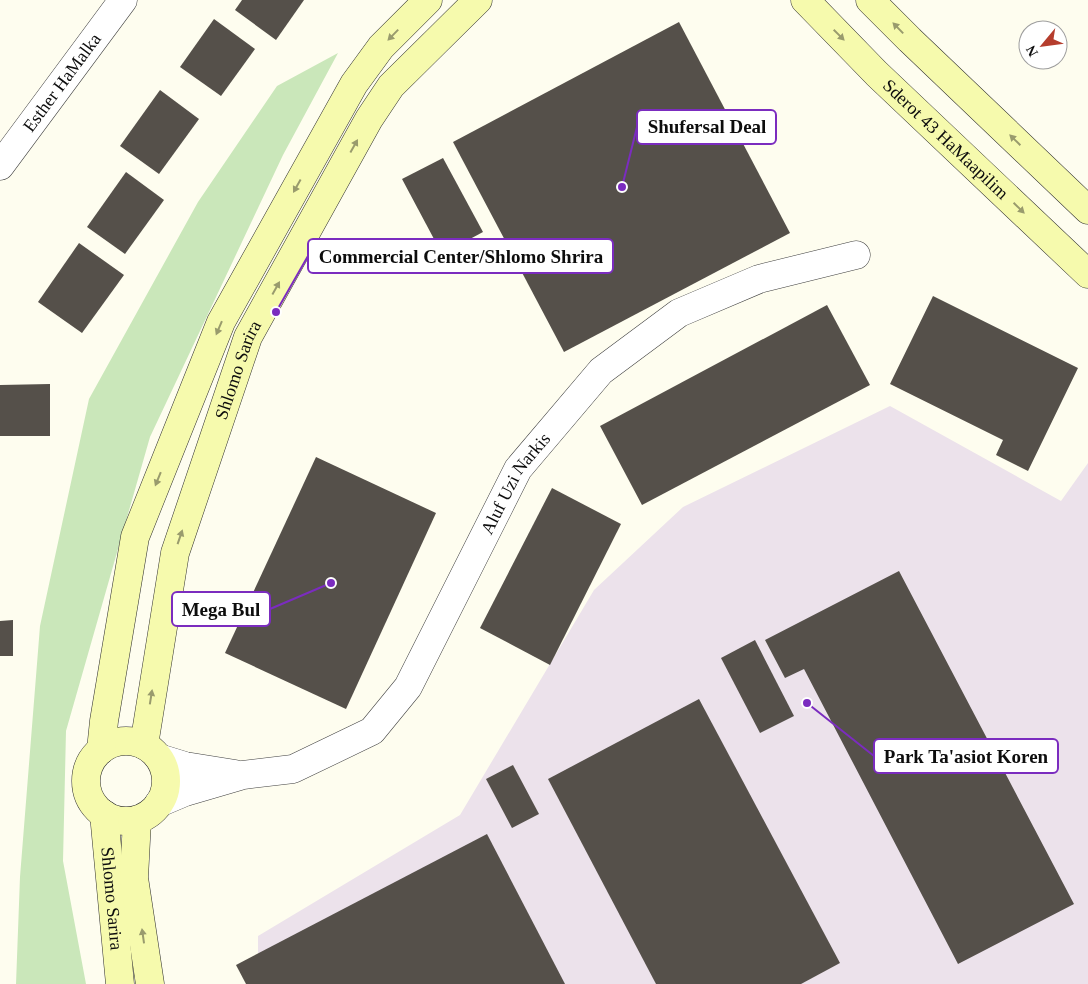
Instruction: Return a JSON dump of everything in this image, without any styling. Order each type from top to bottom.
[{"type":"street","name":"Esther HaMalka","points":[[0,166],[123,0]]},
{"type":"street","name":"Shlomo Sarira","points":[[101,750],[104,721],[135,537],[221,322],[354,84],[381,47],[428,0]]},
{"type":"street","name":"Shlomo Sarira","points":[[151,751],[175,553],[248,337],[374,110],[391,86],[478,0]]},
{"type":"street","name":"Sderot 43 HaMaapilim","points":[[805,0],[877,74],[1088,274]]},
{"type":"street","points":[[870,0],[1088,210]]},
{"type":"street","name":"Aluf Uzi Narkis","points":[[159,803],[185,792],[244,775],[293,769],[372,731],[408,687],[518,469],[602,371],[679,313],[759,279],[856,256]]},
{"type":"street","points":[[121,741],[136,742],[151,751],[164,766],[166,785],[164,795],[159,803],[153,811],[137,820],[120,820],[104,814],[90,798],[87,788],[88,767],[94,758],[107,746],[121,741]]},
{"type":"street","name":"Aluf Uzi Narkis","points":[[151,751],[185,766],[244,775]]},
{"type":"street","name":"Shlomo Sarira","points":[[104,814],[120,984]]},
{"type":"street","name":"Shlomo Sarira","points":[[137,820],[134,878],[150,984]]},
{"type":"shaded area","points":[[890,406],[1061,501],[1088,463],[1088,984],[258,984],[258,936],[460,815],[594,590],[683,507]]},
{"type":"green space","points":[[338,53],[283,155],[150,437],[66,731],[63,861],[86,984],[16,984],[20,877],[40,626],[89,399],[198,202],[277,86]]},
{"type":"building","points":[[242,0],[304,0],[276,40],[235,10]]},
{"type":"building","points":[[214,19],[255,49],[221,96],[180,67]]},
{"type":"building","points":[[679,22],[790,233],[564,352],[453,142]]},
{"type":"building","points":[[160,90],[199,119],[159,174],[120,146]]},
{"type":"building","points":[[443,158],[483,232],[442,254],[402,179]]},
{"type":"building","points":[[126,172],[164,200],[125,254],[87,227]]},
{"type":"building","points":[[79,243],[124,275],[82,333],[38,302]]},
{"type":"building","points":[[933,296],[1078,368],[1028,471],[996,455],[1003,440],[890,384]]},
{"type":"building","points":[[827,305],[870,385],[642,505],[600,426]]},
{"type":"building","points":[[50,384],[50,436],[0,436],[0,385]]},
{"type":"building","points":[[316,457],[436,513],[346,709],[225,653]]},
{"type":"building","points":[[552,488],[621,524],[550,665],[480,628]]},
{"type":"building","points":[[899,571],[1074,904],[958,964],[804,669],[785,678],[765,640]]},
{"type":"building","points":[[13,620],[13,656],[0,656],[0,621]]},
{"type":"building","points":[[755,640],[794,716],[760,733],[721,658]]},
{"type":"building","points":[[699,699],[840,963],[801,984],[656,984],[548,779]]},
{"type":"building","points":[[513,765],[539,814],[512,828],[486,779]]},
{"type":"building","points":[[487,834],[565,984],[246,984],[236,965]]},
{"type":"place","name":"Shufersal Deal","points":[[622,187]]},
{"type":"place","name":"Commercial Center/Shlomo Shrira","points":[[276,312]]},
{"type":"place","name":"Mega Bul","points":[[331,583]]},
{"type":"place","name":"Park Ta'asiot Koren","points":[[807,703]]}]
